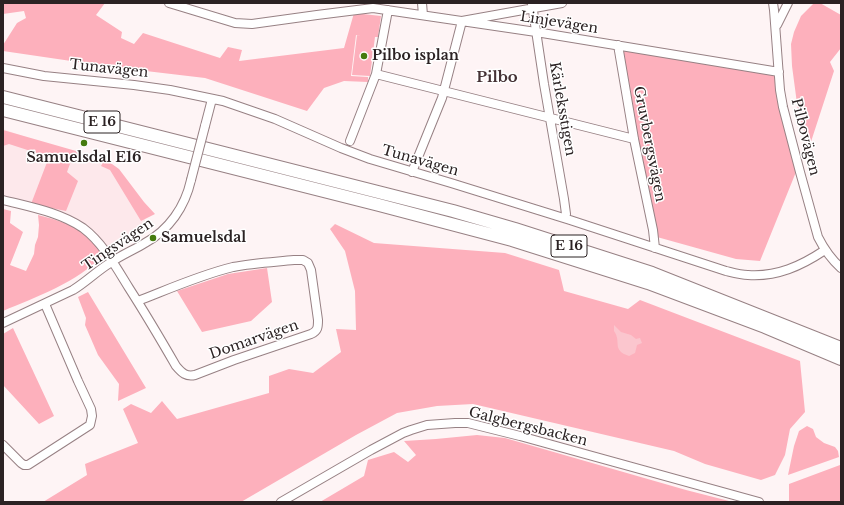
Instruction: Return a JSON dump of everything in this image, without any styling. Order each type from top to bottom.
[{"type":"highway","name":"E 16","points":[[3,97],[453,211],[508,227],[652,273],[841,348]]},
{"type":"highway","name":"E 16","points":[[3,110],[512,240],[648,283],[760,325],[841,359]]},
{"type":"street","name":"Linjevägen","points":[[169,3],[235,23],[259,23],[374,8],[536,32],[779,72]]},
{"type":"street","points":[[422,3],[423,15]]},
{"type":"street","points":[[412,172],[442,98],[462,21],[533,6],[562,3]]},
{"type":"street","name":"Pilbovägen","points":[[773,3],[781,96],[785,118],[818,236],[825,250],[833,261],[841,268]]},
{"type":"street","points":[[776,27],[788,3]]},
{"type":"street","name":"Kärleksstigen","points":[[533,6],[564,199],[566,214],[565,218]]},
{"type":"street","points":[[350,141],[376,74],[388,10]]},
{"type":"street","name":"Gruvbergsvägen","points":[[618,45],[634,139],[653,230],[655,248]]},
{"type":"street","name":"Tunavägen","points":[[3,68],[44,76],[152,87],[185,92],[212,99],[258,112],[292,125],[358,155],[565,218],[726,271],[748,275],[765,275],[783,272],[798,266],[825,250]]},
{"type":"street","points":[[376,74],[634,139]]},
{"type":"street","name":"Tingsvägen","points":[[3,323],[73,290],[113,261],[162,232],[174,219],[183,203],[191,180],[212,99]]},
{"type":"street","name":"Domarvägen","points":[[3,200],[54,214],[83,228],[92,235],[113,261],[176,366],[183,374],[189,376],[200,373],[311,334],[316,331],[318,326],[311,270],[308,263],[303,260],[233,268],[197,278],[138,301]]},
{"type":"street","points":[[3,445],[21,463],[28,465],[91,423],[91,409],[45,304]]},
{"type":"street","name":"Galgbergsbacken","points":[[281,502],[407,431],[427,425],[468,423],[759,502]]},
{"type":"shaded area","points":[[3,3],[105,3],[96,15],[122,32],[121,38],[134,44],[143,33],[220,58],[228,47],[242,50],[239,61],[344,48],[354,13],[381,16],[378,37],[375,37],[370,76],[352,75],[356,35],[351,76],[368,77],[368,82],[344,81],[324,88],[307,111],[205,78],[112,67],[3,51],[3,45],[17,23],[26,18],[24,11],[3,14]]},
{"type":"shaded area","points":[[814,3],[820,3],[841,15],[841,48],[830,62],[834,71],[807,154],[806,137],[798,111],[792,66],[791,44],[794,32],[801,16]]},
{"type":"shaded area","points":[[627,50],[765,72],[776,77],[780,113],[796,172],[760,261],[736,259],[657,237],[622,53]]},
{"type":"shaded area","points":[[3,129],[111,167],[147,223],[109,247],[64,213],[3,195]]},
{"type":"shaded area","points":[[3,130],[76,151],[84,159],[82,162],[71,161],[67,172],[78,181],[66,211],[31,204],[49,157],[9,144],[3,146]]},
{"type":"shaded area","points":[[105,159],[119,169],[155,214],[141,221],[110,170],[101,166]]},
{"type":"shaded area","points":[[3,209],[11,211],[10,223],[23,232],[10,265],[26,271],[34,254],[38,237],[38,215],[67,224],[83,232],[103,253],[103,255],[93,265],[69,281],[3,311]]},
{"type":"shaded area","points":[[335,224],[374,243],[505,253],[559,270],[564,291],[628,309],[640,300],[800,361],[805,412],[790,429],[785,455],[775,475],[761,480],[705,464],[674,451],[473,404],[437,406],[397,413],[356,435],[241,502],[43,502],[87,475],[85,464],[138,443],[123,409],[131,404],[151,413],[162,401],[177,419],[269,393],[269,376],[289,369],[313,373],[341,352],[336,329],[356,330],[355,291],[345,251],[330,229]]},
{"type":"shaded area","points":[[267,268],[272,302],[251,321],[202,332],[177,291],[228,274]]},
{"type":"shaded area","points":[[88,292],[146,388],[118,401],[119,384],[98,355],[85,325],[86,318],[78,297]]},
{"type":"shaded area","points":[[614,325],[621,332],[631,335],[636,339],[640,338],[642,343],[637,345],[635,353],[629,356],[620,351],[614,331]]},
{"type":"shaded area","points":[[13,328],[54,416],[39,424],[3,385],[3,334]]},
{"type":"shaded area","points":[[807,426],[813,429],[816,437],[824,443],[835,447],[838,451],[839,457],[788,475],[794,446],[799,431]]},
{"type":"shaded area","points":[[477,435],[505,438],[733,502],[320,502],[364,476],[368,460],[394,452],[408,462],[416,455],[404,441]]},
{"type":"shaded area","points":[[840,465],[841,502],[789,502],[789,484]]},
{"type":"place","name":"Pilbo isplan","points":[[364,56]]},
{"type":"place","name":"Samuelsdal E16","points":[[84,143]]},
{"type":"place","name":"Samuelsdal","points":[[153,238]]},
{"type":"district","name":"Pilbo","points":[[497,78]]}]
